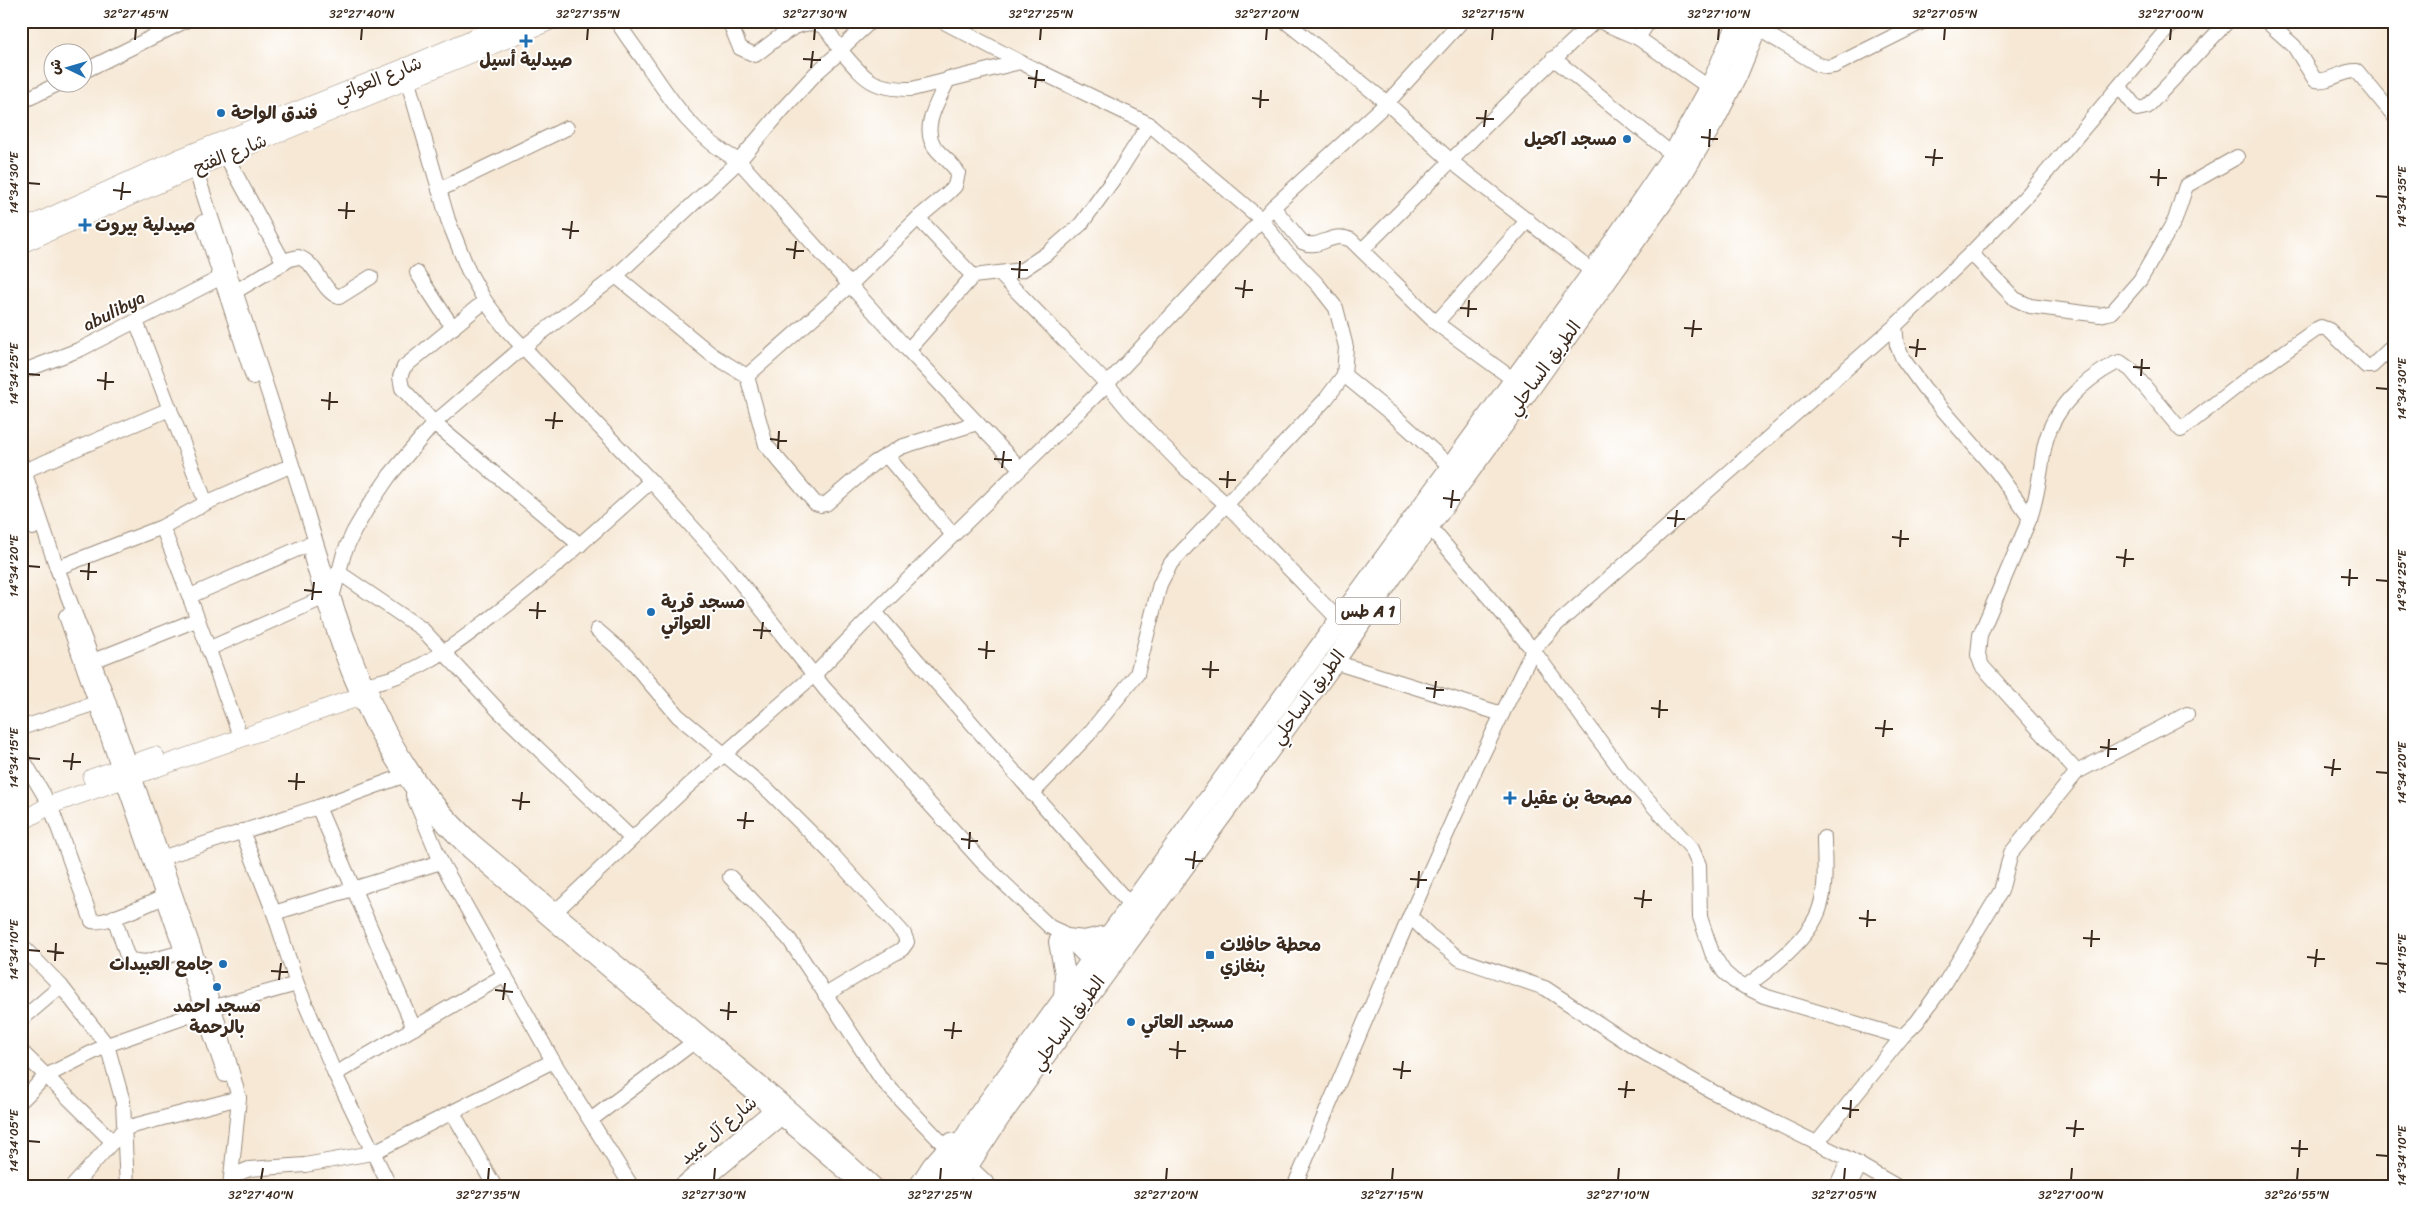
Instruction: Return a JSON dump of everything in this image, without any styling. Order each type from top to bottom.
[{"type":"highway","name":"الطريق الساحلي","points":[[935,1187],[978,1116],[1593,272],[1673,155],[1710,88],[1752,23]]},
{"type":"highway","name":"الطريق الساحلي","points":[[954,1187],[967,1164],[1334,662],[1429,526],[1548,364],[1679,179],[1715,118],[1752,23]]},
{"type":"highway","points":[[1064,999],[1065,974],[1059,936],[1084,941],[1111,936]]},
{"type":"main road","name":"شارع الفتح","points":[[21,244],[189,163],[226,156],[408,82],[510,26],[550,21]]},
{"type":"main road","name":"شارع العواتي","points":[[21,230],[189,163],[404,68],[510,26]]},
{"type":"main road","points":[[127,772],[237,727],[366,689]]},
{"type":"main road","points":[[21,810],[366,689]]},
{"type":"main road","points":[[21,822],[47,800]]},
{"type":"street","points":[[92,66],[165,26],[185,21]]},
{"type":"street","points":[[617,21],[671,100],[694,129],[714,147],[740,161],[908,350],[1020,468]]},
{"type":"street","points":[[729,21],[740,48],[755,55],[800,24],[810,22],[826,29],[841,51],[866,79],[884,88],[912,89],[1020,62]]},
{"type":"street","points":[[208,649],[328,596],[354,531],[368,507],[390,475],[434,423],[522,348],[616,276],[740,161],[816,73],[871,21]]},
{"type":"street","points":[[1285,21],[1387,103],[1452,162],[1593,272]]},
{"type":"street","points":[[556,911],[631,838],[815,674],[875,612],[1107,384],[1273,207],[1387,103],[1462,21]]},
{"type":"street","points":[[1363,249],[1452,162],[1506,104],[1594,21]]},
{"type":"street","points":[[1599,21],[1638,38],[1710,88]]},
{"type":"street","points":[[1638,38],[1648,21]]},
{"type":"street","points":[[1752,23],[1817,64],[1826,67],[1834,66],[1924,21]]},
{"type":"street","points":[[1294,1187],[1410,916],[1533,650],[1557,624],[1895,326],[1971,253],[2029,193],[2174,21]]},
{"type":"street","points":[[2120,87],[2137,109],[2147,107],[2228,21]]},
{"type":"street","points":[[2266,21],[2294,46],[2316,80],[2322,80],[2349,70],[2357,71],[2395,116]]},
{"type":"street","points":[[944,22],[1020,62],[1149,124],[1262,220],[1285,251],[1318,285],[1336,308],[1346,347],[1344,375],[1314,412],[1171,563],[1160,584],[1137,674],[1088,735],[1032,794]]},
{"type":"street","points":[[1554,58],[1673,155]]},
{"type":"street","points":[[747,376],[850,285],[918,218],[948,193],[958,179],[955,168],[936,149],[930,135],[933,111],[950,78]]},
{"type":"street","points":[[408,82],[448,220],[468,270],[486,301],[522,348],[651,481],[729,568],[825,688],[985,865],[1059,936],[1088,967]]},
{"type":"street","points":[[21,102],[42,92]]},
{"type":"street","points":[[908,350],[973,276],[1022,270],[1049,252],[1081,224],[1120,170],[1149,124]]},
{"type":"street","points":[[439,190],[567,128]]},
{"type":"street","points":[[226,156],[284,263]]},
{"type":"street","points":[[1971,253],[2015,299],[2030,306],[2100,314],[2112,312],[2140,280],[2175,220],[2186,186],[2237,157]]},
{"type":"street","points":[[189,163],[220,278],[307,545],[424,825],[442,862],[554,1061],[592,1119],[632,1187]]},
{"type":"street","points":[[189,163],[236,291],[328,596]]},
{"type":"street","points":[[1273,207],[1302,242],[1312,245],[1336,236],[1344,236],[1363,249],[1387,276],[1436,323],[1514,380]]},
{"type":"street","points":[[918,218],[973,276]]},
{"type":"street","points":[[1436,323],[1528,220]]},
{"type":"street","points":[[236,291],[293,258],[302,258],[333,294],[339,297],[371,277]]},
{"type":"street","points":[[999,273],[1107,384],[1130,412],[1186,468],[1226,504],[1339,620]]},
{"type":"street","points":[[417,274],[452,328]]},
{"type":"street","points":[[616,276],[712,355],[747,376],[766,445],[815,503],[826,504],[847,484],[886,455],[901,447],[977,423]]},
{"type":"street","name":"abulibya","points":[[21,372],[81,348],[220,278]]},
{"type":"street","points":[[486,301],[404,367],[400,377],[402,388],[434,423],[580,545]]},
{"type":"street","points":[[136,321],[206,503]]},
{"type":"street","points":[[1895,326],[1897,345],[1903,359],[1924,388],[1997,472],[2030,518]]},
{"type":"street","points":[[2077,772],[1982,666],[1978,655],[1980,635],[2030,518],[2037,496],[2044,448],[2062,407],[2070,395],[2120,362],[2131,370],[2181,430],[2249,377],[2321,327],[2329,330],[2366,366],[2372,366],[2395,344]]},
{"type":"street","points":[[1344,375],[1399,420],[1451,467]]},
{"type":"street","points":[[170,409],[23,467],[57,568],[93,661],[164,897],[183,952],[209,1009]]},
{"type":"street","points":[[886,455],[953,535]]},
{"type":"street","points":[[57,568],[162,527],[206,503],[283,469]]},
{"type":"street","points":[[366,689],[445,652],[521,595],[651,481]]},
{"type":"street","points":[[21,493],[26,525],[96,703],[127,772],[161,858],[209,1009],[235,1098],[234,1155],[228,1185]]},
{"type":"street","points":[[1429,526],[1533,650],[1622,770],[1692,849],[1698,865],[1700,917],[1712,953],[1724,972],[1745,987],[1764,996],[1902,1037]]},
{"type":"street","points":[[162,527],[190,596],[196,620],[237,727]]},
{"type":"street","points":[[190,596],[307,545]]},
{"type":"street","points":[[338,572],[409,619],[445,652],[500,710],[631,838]]},
{"type":"street","points":[[875,612],[1132,907]]},
{"type":"street","points":[[93,661],[196,620]]},
{"type":"street","points":[[597,630],[626,655],[678,716],[770,792],[832,854],[906,938],[906,946],[902,949],[825,995]]},
{"type":"street","points":[[1334,662],[1502,714]]},
{"type":"street","points":[[366,689],[412,771],[451,820],[473,842],[556,911],[781,1110],[862,1187]]},
{"type":"street","points":[[21,728],[96,703]]},
{"type":"street","points":[[1817,1143],[1902,1037],[1917,1022],[2001,891],[2011,853],[2077,772],[2187,714]]},
{"type":"street","points":[[21,756],[47,800],[92,921],[96,922],[114,917],[164,897]]},
{"type":"street","points":[[161,858],[406,780]]},
{"type":"street","points":[[406,780],[470,852],[694,1042],[877,1187]]},
{"type":"street","points":[[318,807],[414,1028]]},
{"type":"street","points":[[242,831],[274,913],[297,984],[335,1074],[390,1187]]},
{"type":"street","points":[[1745,987],[1770,969],[1816,918],[1821,906],[1824,885],[1824,838]]},
{"type":"street","points":[[274,913],[442,862]]},
{"type":"street","points":[[730,877],[789,940],[882,1080],[945,1146]]},
{"type":"street","points":[[1410,916],[1429,936],[1460,959],[1545,988],[1636,1048],[1708,1089],[1854,1162],[1898,1187]]},
{"type":"street","points":[[114,917],[130,960],[145,962],[183,952]]},
{"type":"street","points":[[21,945],[61,986],[108,1045],[123,1102],[127,1187]]},
{"type":"street","points":[[335,1074],[505,975]]},
{"type":"street","points":[[21,1101],[46,1076],[108,1045],[209,1009],[297,984]]},
{"type":"street","points":[[21,1020],[61,986]]},
{"type":"street","points":[[592,1119],[694,1042]]},
{"type":"street","points":[[21,1051],[113,1142]]},
{"type":"street","points":[[228,1185],[238,1174],[250,1169],[305,1165],[372,1153],[554,1061]]},
{"type":"street","points":[[72,1187],[125,1128],[235,1098]]},
{"type":"street","points":[[228,1185],[235,1098]]},
{"type":"street","name":"شارع آل عبيد","points":[[678,1187],[781,1110]]},
{"type":"street","name":"شارع آل عبيد","points":[[698,1187],[781,1110]]},
{"type":"street","points":[[453,1113],[495,1187]]},
{"type":"street","points":[[915,1187],[945,1146],[978,1116]]},
{"type":"street","points":[[234,1155],[250,1169]]},
{"type":"street","points":[[1836,1187],[1854,1162]]},
{"type":"street","points":[[1850,1187],[1854,1162]]},
{"type":"street","points":[[967,1164],[992,1187]]},
{"type":"place","name":"صيدلية أسيل","points":[[526,41]]},
{"type":"place","name":"فندق الواحة","points":[[221,113]]},
{"type":"place","name":"مسجد اكحيل","points":[[1627,139]]},
{"type":"place","name":"صيدلية بيروت","points":[[85,225]]},
{"type":"place","name":"مسجد قرية العواتي","points":[[651,612]]},
{"type":"place","name":"مصحة بن عقيل","points":[[1510,798]]},
{"type":"place","name":"محطة حافلات بنغازي","points":[[1210,955]]},
{"type":"place","name":"جامع العبيدات","points":[[223,964]]},
{"type":"place","name":"مسجد احمد بالرحمة","points":[[217,987]]},
{"type":"place","name":"مسجد العاتي","points":[[1131,1022]]}]
